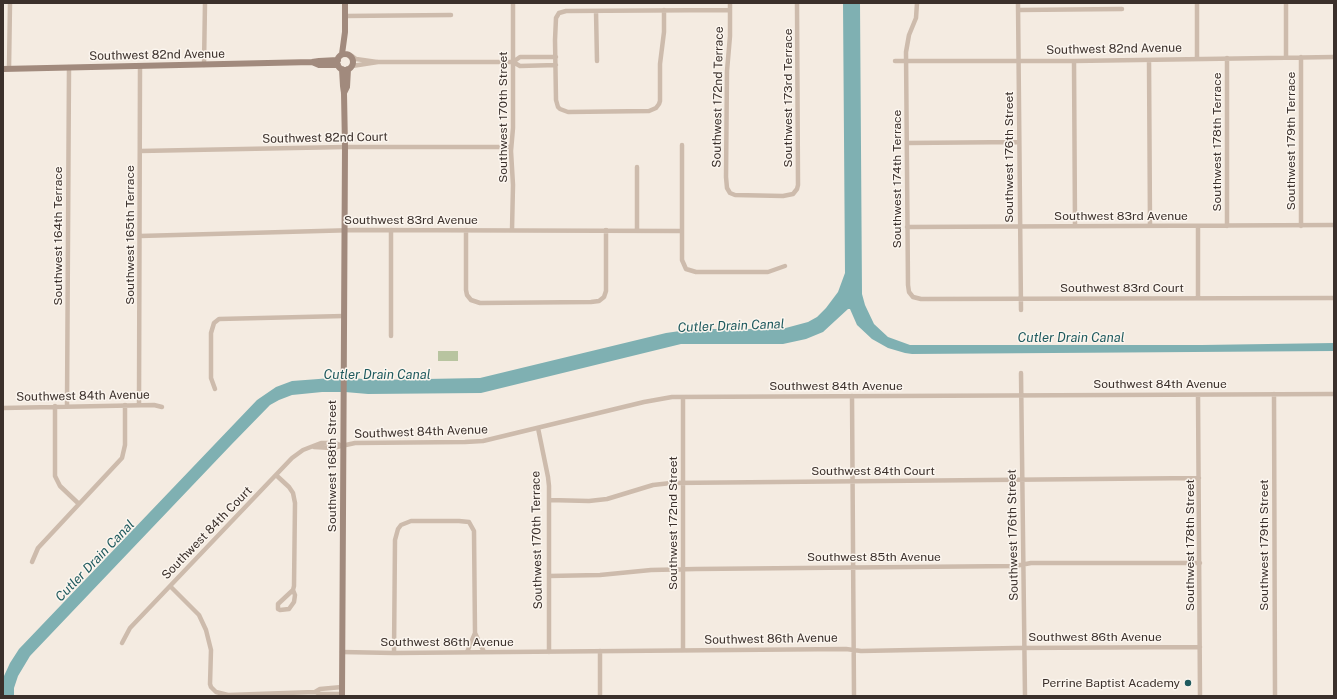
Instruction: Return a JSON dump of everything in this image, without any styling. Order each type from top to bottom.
[{"type":"street","points":[[6,69],[10,3]]},
{"type":"street","points":[[204,3],[204,65]]},
{"type":"street","points":[[344,66],[347,55],[345,3]]},
{"type":"street","name":"Southwest 170th Street","points":[[512,230],[513,185],[511,147],[513,134],[513,3]]},
{"type":"street","name":"Southwest 172nd Terrace","points":[[729,191],[726,184],[726,177],[727,60],[730,36],[730,3]]},
{"type":"street","name":"Southwest 173rd Terrace","points":[[729,191],[735,195],[761,196],[787,195],[795,192],[797,189],[797,3]]},
{"type":"street","name":"Southwest 174th Terrace","points":[[911,295],[908,285],[906,61],[907,40],[916,18],[917,3]]},
{"type":"street","name":"Southwest 176th Street","points":[[1018,3],[1021,310]]},
{"type":"street","points":[[1197,3],[1197,59]]},
{"type":"street","points":[[1286,3],[1286,57]]},
{"type":"street","points":[[1018,10],[1122,9]]},
{"type":"street","points":[[664,10],[664,32],[660,64],[660,104],[656,108],[649,111],[568,112],[558,107],[556,100],[555,24],[559,13],[566,11],[596,10],[664,10],[730,10]]},
{"type":"street","points":[[596,10],[597,61]]},
{"type":"street","points":[[345,16],[451,15]]},
{"type":"street","name":"Southwest 82nd Avenue","points":[[347,55],[356,59],[378,62]]},
{"type":"street","name":"Southwest 168th Street","points":[[342,692],[345,147],[344,93],[342,86],[344,66],[353,61],[347,55]]},
{"type":"street","name":"Southwest 82nd Avenue","points":[[512,62],[520,57],[556,57]]},
{"type":"street","name":"Southwest 179th Terrace","points":[[1301,57],[1301,226]]},
{"type":"street","name":"Southwest 82nd Avenue","points":[[895,61],[1074,61],[1334,57]]},
{"type":"street","name":"Southwest 178th Terrace","points":[[1226,226],[1227,58]]},
{"type":"street","name":"Southwest 82nd Avenue","points":[[6,69],[312,62],[319,60],[344,66],[378,62],[512,62],[520,66],[556,65]]},
{"type":"street","points":[[1149,60],[1150,226]]},
{"type":"street","points":[[1074,61],[1075,226]]},
{"type":"street","name":"Southwest 165th Terrace","points":[[139,405],[140,66]]},
{"type":"street","name":"Southwest 164th Terrace","points":[[67,406],[69,67]]},
{"type":"street","points":[[907,143],[1019,142]]},
{"type":"street","points":[[682,145],[682,260],[686,269],[696,272],[768,272],[785,266]]},
{"type":"street","name":"Southwest 82nd Court","points":[[140,151],[345,147],[511,147]]},
{"type":"street","points":[[637,168],[637,231]]},
{"type":"street","name":"Southwest 83rd Avenue","points":[[907,227],[1334,225]]},
{"type":"street","points":[[1198,226],[1198,298]]},
{"type":"street","points":[[391,230],[391,336]]},
{"type":"street","name":"Southwest 83rd Avenue","points":[[140,236],[391,230],[682,230]]},
{"type":"street","points":[[466,230],[466,285],[468,297],[473,301],[480,303],[591,302],[601,299],[605,294],[606,287],[606,230]]},
{"type":"street","name":"Southwest 83rd Court","points":[[911,295],[915,298],[921,299],[1334,298]]},
{"type":"street","points":[[215,389],[211,378],[211,333],[212,326],[216,321],[222,318],[344,316]]},
{"type":"street","name":"Southwest 176th Street","points":[[1022,373],[1025,696]]},
{"type":"street","name":"Southwest 84th Avenue","points":[[343,446],[355,443],[476,442],[500,438],[655,399],[683,397],[1022,394],[1334,394]]},
{"type":"street","name":"Southwest 178th Street","points":[[1198,394],[1200,696]]},
{"type":"street","name":"Southwest 179th Street","points":[[1274,394],[1275,696]]},
{"type":"street","points":[[852,396],[854,696]]},
{"type":"street","name":"Southwest 172nd Street","points":[[683,397],[683,650]]},
{"type":"street","name":"Southwest 84th Avenue","points":[[3,408],[154,404],[162,407]]},
{"type":"street","points":[[32,562],[38,548],[119,462],[123,455],[125,445],[125,405]]},
{"type":"street","points":[[55,406],[55,476],[60,486],[79,504]]},
{"type":"street","name":"Southwest 170th Terrace","points":[[538,428],[548,477],[549,652]]},
{"type":"street","name":"Southwest 84th Court","points":[[122,643],[130,628],[297,453],[314,447],[332,448],[343,446]]},
{"type":"street","points":[[276,475],[291,490],[295,503],[295,579],[293,590],[295,595],[294,602],[289,609],[280,610],[278,606],[279,601],[293,590]]},
{"type":"street","name":"Southwest 84th Court","points":[[549,500],[599,500],[615,497],[659,484],[683,483],[1199,478]]},
{"type":"street","points":[[394,653],[395,540],[398,529],[401,525],[411,521],[465,521],[471,524],[474,531],[475,633],[467,652]]},
{"type":"street","name":"Southwest 85th Avenue","points":[[549,576],[600,575],[651,570],[1015,566],[1031,563],[1200,563]]},
{"type":"street","points":[[170,586],[199,616],[206,630],[211,650],[210,684],[216,692],[228,694],[315,692],[320,689],[342,692]]},
{"type":"street","points":[[475,633],[484,652]]},
{"type":"street","name":"Southwest 86th Avenue","points":[[342,652],[394,653],[1200,647]]},
{"type":"street","points":[[600,651],[600,696]]},
{"type":"green space","points":[[438,351],[458,351],[458,361],[438,361]]},
{"type":"water","points":[[843,3],[860,3],[862,294],[865,305],[874,324],[888,337],[910,345],[1202,345],[1334,343],[1334,351],[912,354],[888,348],[872,339],[857,325],[850,309],[848,309],[823,332],[806,339],[783,344],[681,344],[481,393],[368,394],[322,392],[292,395],[270,405],[231,445],[30,656],[18,676],[14,688],[14,696],[3,696],[4,676],[19,649],[257,400],[276,387],[292,381],[345,377],[371,380],[480,378],[666,333],[694,329],[782,329],[808,322],[817,317],[838,292],[845,273]]},
{"type":"place","name":"Perrine Baptist Academy","points":[[1188,683]]},
{"type":"water label","name":"Cutler Drain Canal","points":[[731,326]]},
{"type":"water label","name":"Cutler Drain Canal","points":[[1071,338]]},
{"type":"water label","name":"Cutler Drain Canal","points":[[377,375]]},
{"type":"water label","name":"Cutler Drain Canal","points":[[95,561]]}]
